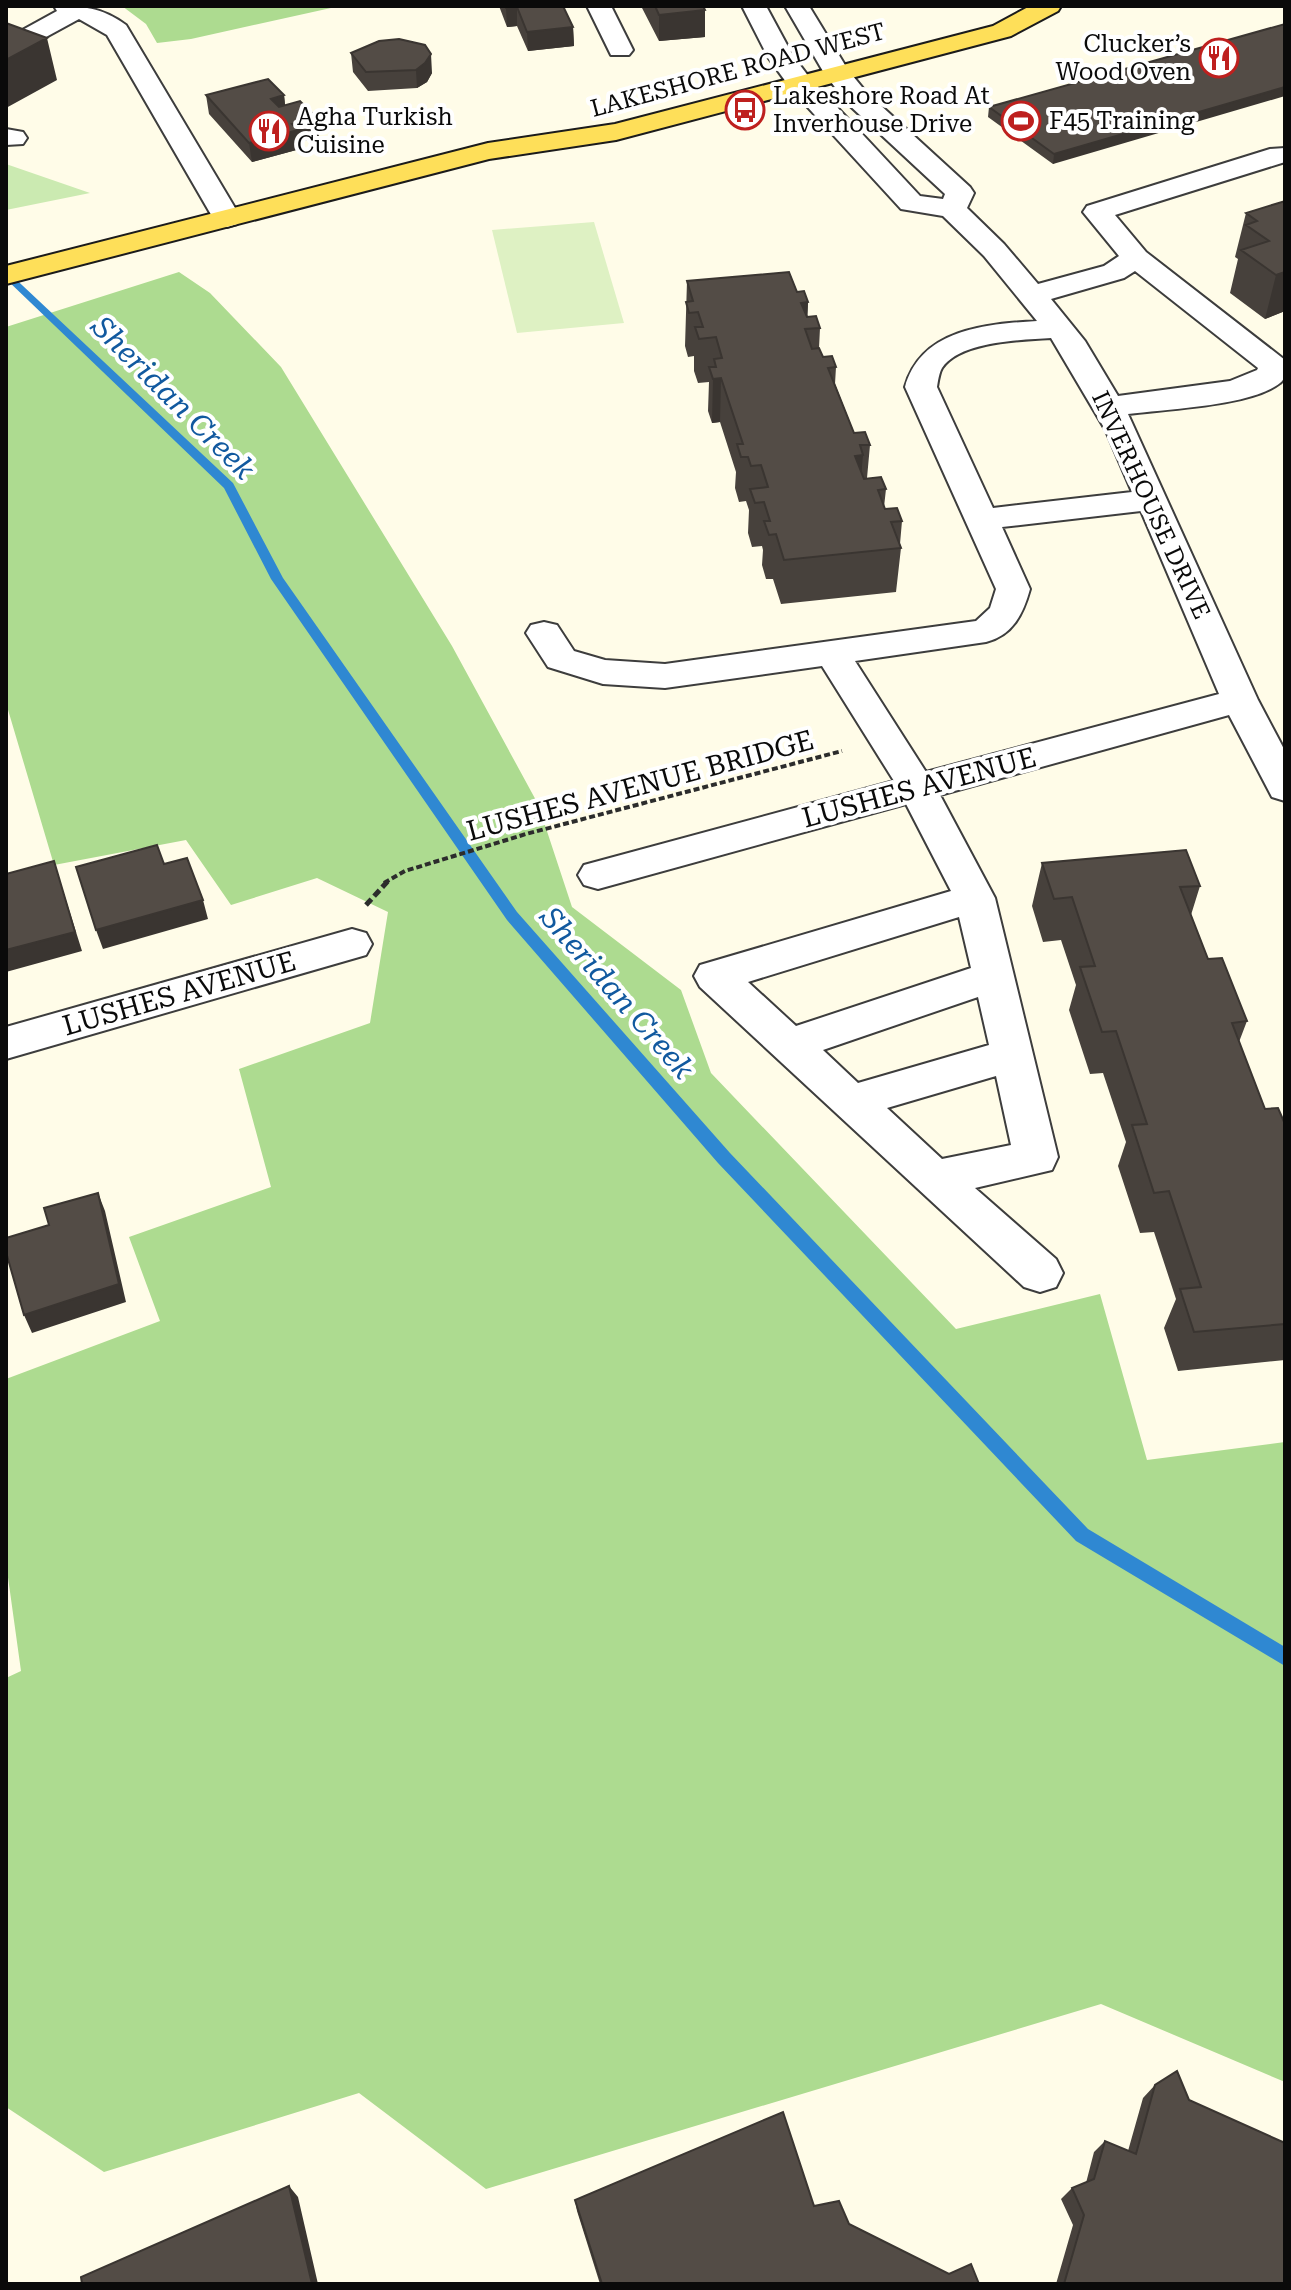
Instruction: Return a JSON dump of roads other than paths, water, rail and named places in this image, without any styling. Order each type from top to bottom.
[{"type":"main road","name":"LAKESHORE ROAD WEST","points":[[6,275],[488,151],[616,132],[1002,31],[1049,6]]},
{"type":"main road","name":"LAKESHORE ROAD WEST","points":[[769,60],[848,40]]},
{"type":"main road","name":"LAKESHORE ROAD WEST","points":[[488,151],[583,111]]},
{"type":"street","points":[[599,6],[620,50]]},
{"type":"street","points":[[754,6],[769,60],[800,83],[911,203],[952,209],[960,193],[857,98],[837,73],[797,6]]},
{"type":"street","points":[[26,39],[71,8],[100,18],[120,34],[227,218]]},
{"type":"street","points":[[1109,407],[1237,390],[1270,376],[1274,366],[1136,258],[1097,212],[1280,155]]},
{"type":"street","name":"INVERHOUSE DRIVE","points":[[952,209],[994,250],[1060,328],[1109,407],[1240,700],[1285,788]]},
{"type":"street","points":[[1032,295],[1114,272],[1136,258]]},
{"type":"street","points":[[544,633],[561,659],[603,672],[665,676],[986,631],[1006,613],[1013,589],[921,387],[929,363],[946,351],[982,335],[1060,328]]},
{"type":"street","points":[[981,519],[1153,500]]},
{"type":"street","points":[[833,654],[917,788],[975,898],[1036,1157],[934,1179]]},
{"type":"street","name":"LUSHES AVENUE","points":[[598,875],[1240,700]]},
{"type":"street","points":[[975,898],[715,976],[1040,1273]]},
{"type":"street","name":"LUSHES AVENUE","points":[[6,1043],[352,944]]},
{"type":"street","points":[[789,1045],[994,976]]},
{"type":"street","points":[[851,1102],[1012,1055]]},
{"type":"waterway","name":"Sheridan Creek","points":[[6,273],[229,486],[277,579],[512,916],[724,1158],[1082,1535],[1285,1657]]},
{"type":"place","name":"Clucker’s Wood Oven","points":[[1219,58]]},
{"type":"place","name":"Lakeshore Road At Inverhouse Drive","points":[[745,110]]},
{"type":"place","name":"F45 Training","points":[[1021,121]]},
{"type":"place","name":"Agha Turkish Cuisine","points":[[269,131]]}]
